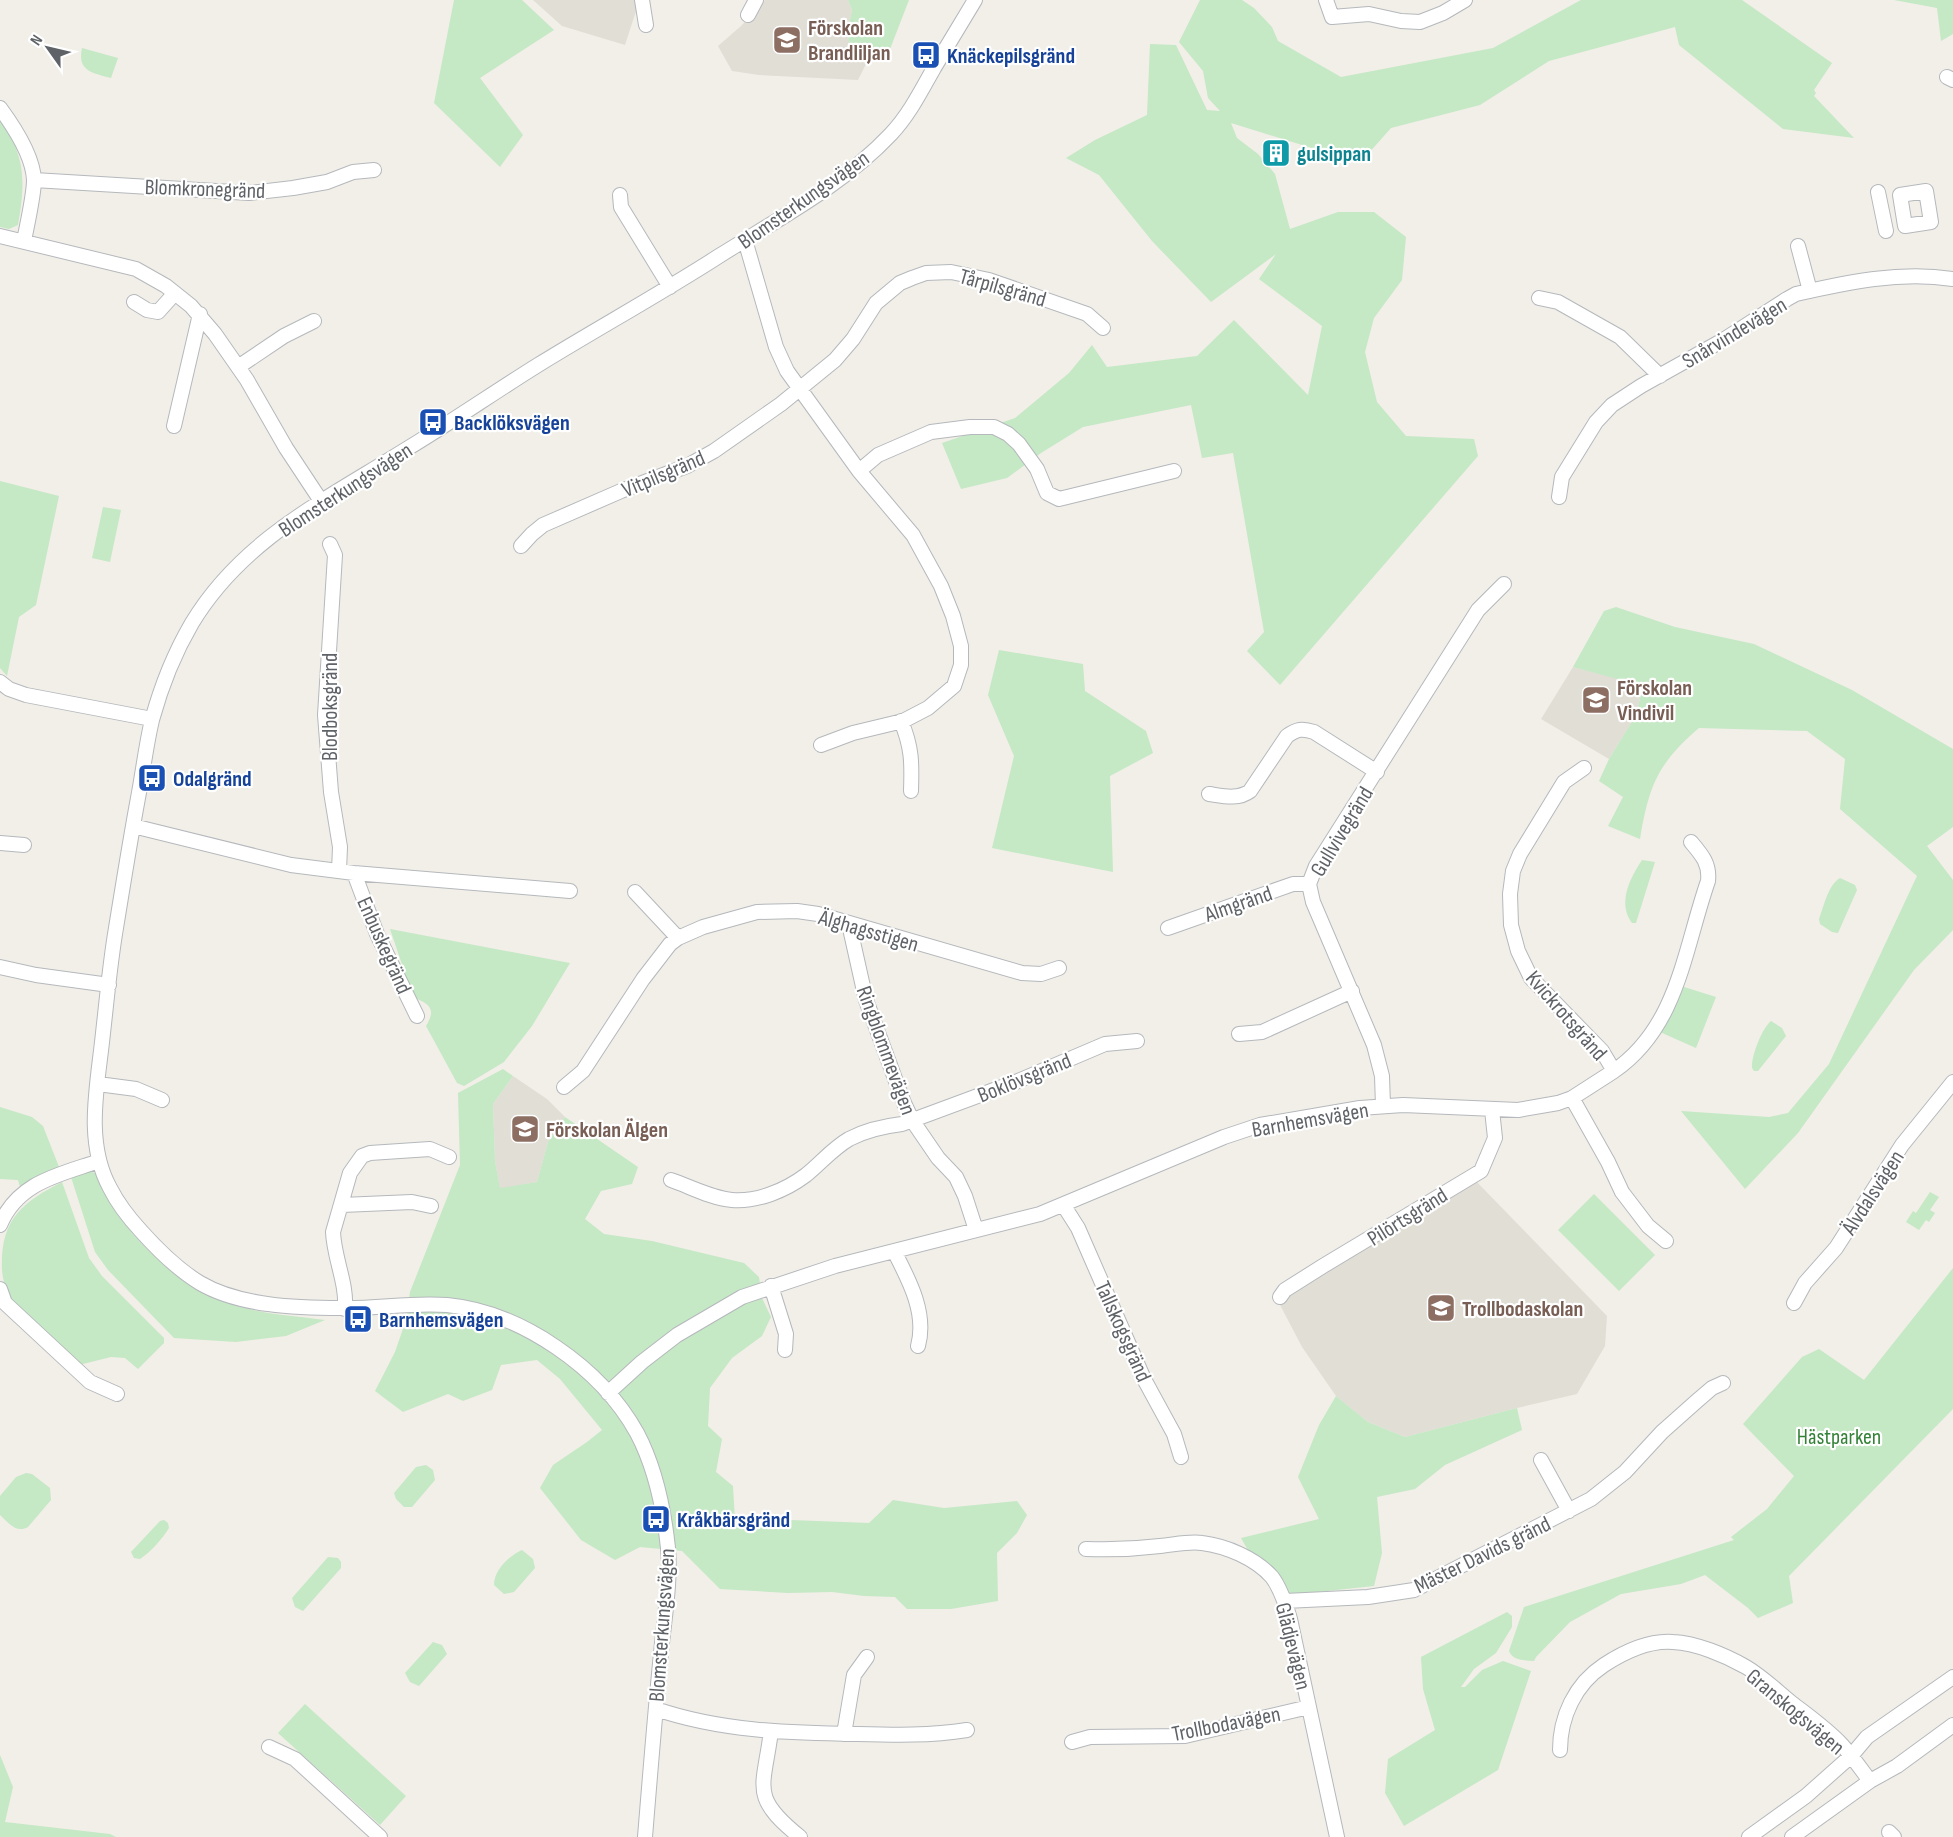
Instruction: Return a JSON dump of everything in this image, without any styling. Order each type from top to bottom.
[{"type":"street","points":[[642,0],[646,25]]},
{"type":"street","points":[[748,15],[756,0]]},
{"type":"street","name":"Blomsterkungsvägen","points":[[645,1837],[669,1554],[657,1487],[647,1457],[637,1433],[608,1393],[564,1352],[537,1335],[482,1312],[453,1305],[420,1304],[345,1309],[274,1306],[228,1294],[202,1284],[162,1254],[129,1218],[109,1187],[99,1161],[94,1124],[114,939],[152,719],[172,664],[188,630],[208,597],[227,574],[255,547],[321,501],[539,364],[670,287],[852,170],[893,132],[908,112],[975,0]]},
{"type":"street","points":[[1326,0],[1332,16],[1369,14],[1401,21],[1420,22],[1443,13],[1465,0]]},
{"type":"street","points":[[0,108],[27,154],[34,180],[24,241]]},
{"type":"street","name":"Blomkronegränd","points":[[34,180],[249,193],[327,182],[353,172],[374,170]]},
{"type":"street","points":[[1878,192],[1886,231]]},
{"type":"street","points":[[620,195],[621,207],[670,287]]},
{"type":"street","points":[[0,236],[136,269],[150,275],[175,292],[200,314],[238,367],[286,448],[321,501]]},
{"type":"street","points":[[745,240],[776,347],[787,371],[859,471],[913,535],[941,586],[953,616],[961,646],[961,665],[954,687],[928,708],[901,721],[853,733],[821,746]]},
{"type":"street","name":"Snårvindevägen","points":[[1798,246],[1810,291]]},
{"type":"street","name":"Tårpilsgränd","points":[[800,388],[836,360],[882,297],[900,284],[926,273],[962,273],[996,282],[1087,314],[1103,328]]},
{"type":"street","name":"Snårvindevägen","points":[[1559,497],[1562,477],[1596,422],[1612,405],[1725,339],[1786,299],[1810,291],[1867,279],[1927,275],[1953,279]]},
{"type":"street","points":[[134,302],[147,310],[158,312],[175,292]]},
{"type":"street","name":"Snårvindevägen","points":[[1539,298],[1558,302],[1620,337],[1660,376]]},
{"type":"street","points":[[174,426],[200,314]]},
{"type":"street","points":[[238,367],[284,336],[314,321]]},
{"type":"street","name":"Vitpilsgränd","points":[[521,546],[543,525],[621,491],[687,466],[714,451],[800,388]]},
{"type":"street","points":[[859,471],[878,455],[931,432],[970,427],[994,428],[1008,434],[1037,469],[1047,493],[1059,499],[1174,471]]},
{"type":"street","name":"Blodboksgränd","points":[[330,544],[335,555],[325,715],[331,792],[340,847],[339,872]]},
{"type":"street","name":"Gullvivegränd","points":[[1383,1106],[1382,1076],[1374,1045],[1313,902],[1309,884],[1317,866],[1478,610],[1504,584]]},
{"type":"street","points":[[0,682],[9,689],[26,695],[152,719]]},
{"type":"street","points":[[901,721],[912,754],[911,791]]},
{"type":"street","points":[[1209,794],[1228,797],[1245,795],[1287,736],[1295,730],[1304,729],[1314,732],[1377,772]]},
{"type":"street","name":"Kvickrotsgränd","points":[[1584,768],[1564,782],[1520,854],[1513,871],[1510,925],[1530,978],[1602,1051],[1614,1071]]},
{"type":"street","points":[[133,826],[291,866],[570,891]]},
{"type":"street","name":"Kvickrotsgränd","points":[[1572,1098],[1626,1063],[1655,1031],[1670,1002],[1710,871],[1706,860],[1691,842]]},
{"type":"street","points":[[0,843],[24,845]]},
{"type":"street","name":"Enbuskegränd","points":[[354,873],[377,934],[417,1016]]},
{"type":"street","name":"Almgränd","points":[[1168,928],[1293,884],[1309,884]]},
{"type":"street","points":[[635,892],[678,938]]},
{"type":"street","name":"Älghagsstigen","points":[[564,1087],[583,1071],[643,979],[670,944],[703,927],[757,912],[797,910],[818,914],[1022,973],[1041,975],[1059,968]]},
{"type":"street","name":"Ringblommevägen","points":[[849,924],[866,1000],[912,1120],[938,1158],[956,1177],[976,1230]]},
{"type":"street","points":[[0,967],[36,975],[109,985]]},
{"type":"street","points":[[1239,1034],[1262,1032],[1352,991]]},
{"type":"street","name":"Boklövsgränd","points":[[671,1180],[714,1196],[733,1200],[756,1199],[793,1183],[851,1138],[912,1120],[1018,1081],[1105,1044],[1137,1041]]},
{"type":"street","name":"Älvdalsvägen","points":[[1794,1303],[1805,1283],[1836,1248],[1902,1145],[1953,1082]]},
{"type":"street","points":[[98,1084],[136,1089],[162,1100]]},
{"type":"street","points":[[1572,1098],[1622,1192],[1648,1227],[1666,1241]]},
{"type":"street","name":"Barnhemsvägen","points":[[608,1393],[642,1362],[701,1320],[742,1297],[835,1266],[1040,1214],[1064,1206],[1224,1137],[1274,1122],[1360,1108],[1383,1106],[1518,1110],[1558,1103],[1572,1098]]},
{"type":"street","name":"Pilörtsgränd","points":[[1280,1298],[1285,1290],[1480,1171],[1495,1138],[1492,1110]]},
{"type":"street","points":[[345,1309],[346,1297],[333,1232],[350,1173],[362,1156],[370,1153],[430,1149],[449,1156]]},
{"type":"street","points":[[0,1225],[4,1214],[18,1196],[63,1172],[99,1161]]},
{"type":"street","points":[[342,1205],[412,1202],[432,1206]]},
{"type":"street","name":"Tallskogsgränd","points":[[1064,1206],[1078,1228],[1144,1379],[1174,1434],[1181,1457]]},
{"type":"street","points":[[894,1251],[909,1282],[919,1311],[922,1329],[918,1346]]},
{"type":"street","points":[[771,1286],[786,1334],[785,1350]]},
{"type":"street","points":[[0,1289],[5,1303],[90,1382],[117,1395]]},
{"type":"street","name":"Mäster Davids gränd","points":[[1286,1601],[1368,1597],[1414,1590],[1591,1499],[1625,1472],[1662,1432],[1698,1400],[1723,1383]]},
{"type":"street","name":"Mäster Davids gränd","points":[[1541,1460],[1569,1511]]},
{"type":"street","name":"Glädjevägen","points":[[1086,1549],[1115,1550],[1200,1542],[1224,1548],[1260,1566],[1272,1578],[1286,1601],[1337,1837]]},
{"type":"street","name":"Granskogsvägen","points":[[1560,1750],[1560,1734],[1564,1720],[1577,1690],[1585,1681],[1598,1669],[1628,1651],[1659,1642],[1673,1642],[1708,1651],[1747,1668],[1824,1727],[1870,1781]]},
{"type":"street","points":[[844,1734],[854,1675],[867,1657]]},
{"type":"street","points":[[1749,1837],[1806,1796],[1851,1756],[1868,1737],[1953,1677]]},
{"type":"street","name":"Trollbodavägen","points":[[1072,1742],[1090,1737],[1126,1735],[1185,1736],[1309,1707]]},
{"type":"street","points":[[656,1709],[681,1718],[720,1726],[771,1731],[934,1735],[968,1731]]},
{"type":"street","points":[[1870,1781],[1893,1759],[1953,1716]]},
{"type":"street","points":[[1792,1837],[1953,1725]]},
{"type":"street","points":[[771,1731],[763,1780],[765,1801],[772,1813],[800,1837]]},
{"type":"street","points":[[268,1747],[296,1760],[380,1837]]},
{"type":"shaded area","points":[[533,0],[638,0],[639,2],[625,45],[562,26]]},
{"type":"shaded area","name":"Förskolan Brandliljan","points":[[765,0],[848,0],[852,10],[847,34],[851,48],[869,58],[858,80],[759,75],[732,71],[718,46]]},
{"type":"shaded area","name":"Förskolan Vindivil","points":[[1573,667],[1643,685],[1636,715],[1609,759],[1541,719]]},
{"type":"shaded area","name":"Förskolan Älgen","points":[[513,1076],[547,1099],[565,1117],[548,1142],[537,1182],[500,1189],[495,1161],[493,1104]]},
{"type":"shaded area","name":"Trollbodaskolan","points":[[1471,1176],[1607,1316],[1605,1346],[1577,1394],[1405,1437],[1368,1422],[1336,1396],[1302,1347],[1278,1301]]},
{"type":"green space","points":[[454,0],[522,0],[554,30],[480,78],[523,135],[500,167],[434,103]]},
{"type":"green space","points":[[848,0],[909,0],[885,62],[869,58],[851,48],[847,34],[852,10]]},
{"type":"green space","points":[[1200,0],[1242,0],[1254,8],[1272,27],[1278,41],[1341,77],[1493,48],[1581,0],[1742,0],[1832,63],[1814,90],[1816,93],[1814,96],[1854,138],[1783,129],[1679,45],[1675,27],[1549,61],[1480,105],[1391,128],[1360,163],[1231,123],[1237,138],[1258,154],[1275,174],[1290,229],[1338,212],[1374,212],[1406,237],[1402,280],[1374,318],[1365,352],[1377,402],[1406,436],[1474,439],[1478,456],[1280,685],[1247,651],[1264,632],[1233,453],[1202,458],[1191,405],[1083,427],[1041,453],[1007,478],[961,489],[942,443],[1015,418],[1069,373],[1092,345],[1107,367],[1197,356],[1234,320],[1308,395],[1322,326],[1259,279],[1276,254],[1211,302],[1152,241],[1099,175],[1066,158],[1095,140],[1147,115],[1150,44],[1176,45],[1207,110],[1220,111],[1208,98],[1203,71],[1179,42]]},
{"type":"green space","points":[[1894,0],[1953,0],[1953,34],[1941,41],[1937,8]]},
{"type":"green space","points":[[82,48],[118,58],[111,78],[92,72],[84,66],[81,56]]},
{"type":"green space","points":[[0,116],[19,157],[22,181],[18,225],[9,229],[0,227]]},
{"type":"green space","points":[[0,481],[59,496],[36,605],[19,617],[7,676],[0,668]]},
{"type":"green space","points":[[103,507],[121,510],[110,562],[92,558]]},
{"type":"green space","points":[[1616,607],[1675,627],[1754,644],[1852,690],[1953,749],[1953,827],[1927,846],[1953,880],[1953,930],[1914,970],[1798,1133],[1745,1189],[1681,1111],[1769,1117],[1788,1113],[1829,1064],[1917,876],[1840,809],[1845,759],[1807,731],[1699,728],[1673,753],[1657,777],[1647,804],[1640,839],[1608,826],[1623,797],[1599,781],[1609,759],[1636,715],[1643,686],[1573,667],[1604,611]]},
{"type":"green space","points":[[999,650],[1083,664],[1085,691],[1146,731],[1153,753],[1110,776],[1113,872],[992,848],[1014,756],[988,695]]},
{"type":"green space","points":[[1642,860],[1655,862],[1636,923],[1632,923],[1625,899],[1633,875]]},
{"type":"green space","points":[[1840,878],[1855,885],[1857,890],[1838,933],[1820,924],[1819,919],[1829,891]]},
{"type":"green space","points":[[390,929],[570,963],[532,1026],[504,1062],[464,1086],[457,1083],[426,1026],[431,1015],[430,1007],[413,997]]},
{"type":"green space","points":[[1681,986],[1716,997],[1696,1048],[1660,1032]]},
{"type":"green space","points":[[1771,1021],[1782,1028],[1786,1036],[1758,1071],[1754,1071],[1752,1063],[1755,1050]]},
{"type":"green space","points":[[503,1069],[513,1076],[493,1104],[495,1161],[500,1188],[537,1182],[548,1142],[565,1117],[638,1167],[632,1184],[601,1191],[585,1219],[604,1234],[652,1241],[744,1263],[759,1277],[762,1298],[771,1317],[762,1336],[732,1358],[710,1388],[708,1426],[722,1439],[716,1472],[733,1486],[735,1521],[765,1519],[869,1523],[893,1500],[944,1508],[1017,1501],[1027,1515],[1017,1533],[997,1553],[998,1601],[951,1609],[907,1609],[895,1597],[832,1592],[788,1593],[720,1589],[682,1551],[640,1547],[615,1560],[581,1540],[540,1488],[553,1465],[602,1430],[560,1379],[537,1360],[501,1365],[492,1390],[463,1401],[448,1394],[403,1412],[375,1391],[395,1352],[406,1320],[410,1292],[460,1165],[458,1093]]},
{"type":"green space","points":[[0,1107],[32,1117],[43,1126],[59,1167],[20,1187],[18,1180],[0,1179]]},
{"type":"green space","points":[[89,1171],[98,1174],[121,1217],[138,1239],[159,1260],[198,1288],[233,1305],[325,1320],[286,1336],[236,1342],[174,1338],[108,1270],[95,1252],[71,1177]]},
{"type":"green space","points":[[62,1182],[89,1258],[102,1276],[164,1338],[164,1343],[138,1369],[125,1358],[111,1357],[79,1365],[24,1316],[11,1300],[2,1270],[2,1253],[9,1226],[24,1206]]},
{"type":"green space","points":[[1930,1192],[1939,1197],[1930,1210],[1935,1213],[1919,1230],[1906,1222],[1913,1211],[1916,1213]]},
{"type":"green space","points":[[1594,1194],[1655,1255],[1619,1291],[1558,1230]]},
{"type":"green space","name":"Hästparken","points":[[1953,1268],[1953,1409],[1789,1576],[1793,1603],[1758,1618],[1705,1575],[1681,1584],[1621,1594],[1570,1622],[1534,1661],[1513,1657],[1509,1651],[1524,1607],[1734,1540],[1731,1537],[1767,1509],[1794,1476],[1743,1424],[1802,1357],[1819,1349],[1864,1380]]},
{"type":"green space","points":[[1336,1396],[1368,1422],[1405,1437],[1517,1408],[1522,1430],[1445,1465],[1415,1489],[1377,1497],[1382,1553],[1374,1586],[1290,1595],[1281,1580],[1249,1552],[1241,1538],[1319,1519],[1298,1477],[1319,1425]]},
{"type":"green space","points":[[426,1465],[433,1470],[435,1480],[412,1507],[404,1507],[396,1499],[394,1493],[416,1467]]},
{"type":"green space","points":[[26,1473],[32,1474],[50,1488],[51,1500],[28,1527],[20,1529],[12,1526],[0,1515],[0,1496],[16,1477]]},
{"type":"green space","points":[[164,1520],[168,1523],[169,1528],[163,1536],[144,1556],[140,1559],[134,1558],[131,1552],[160,1521]]},
{"type":"green space","points":[[522,1550],[533,1559],[535,1568],[514,1592],[504,1594],[494,1585],[499,1569],[507,1560]]},
{"type":"green space","points":[[328,1557],[338,1558],[341,1568],[303,1611],[295,1607],[292,1598]]},
{"type":"green space","points":[[1507,1612],[1512,1616],[1512,1627],[1496,1653],[1474,1669],[1461,1687],[1465,1687],[1482,1670],[1503,1661],[1531,1671],[1498,1770],[1404,1826],[1385,1793],[1388,1759],[1435,1730],[1423,1689],[1421,1657]]},
{"type":"green space","points":[[433,1642],[442,1645],[447,1654],[419,1686],[410,1682],[405,1673]]},
{"type":"green space","points":[[305,1704],[406,1796],[380,1825],[278,1733]]},
{"type":"green space","points":[[0,1755],[13,1787],[5,1822],[110,1834],[116,1837],[0,1837]]},
{"type":"place","name":"Förskolan Brandliljan","points":[[787,40]]},
{"type":"place","name":"Knäckepilsgränd","points":[[926,55]]},
{"type":"place","name":"gulsippan","points":[[1276,153]]},
{"type":"place","name":"Backlöksvägen","points":[[433,422]]},
{"type":"place","name":"Förskolan Vindivil","points":[[1596,700]]},
{"type":"place","name":"Odalgränd","points":[[152,778]]},
{"type":"place","name":"Förskolan Älgen","points":[[525,1129]]},
{"type":"place","name":"Trollbodaskolan","points":[[1441,1308]]},
{"type":"place","name":"Barnhemsvägen","points":[[358,1319]]},
{"type":"place","name":"Kråkbärsgränd","points":[[656,1519]]}]
